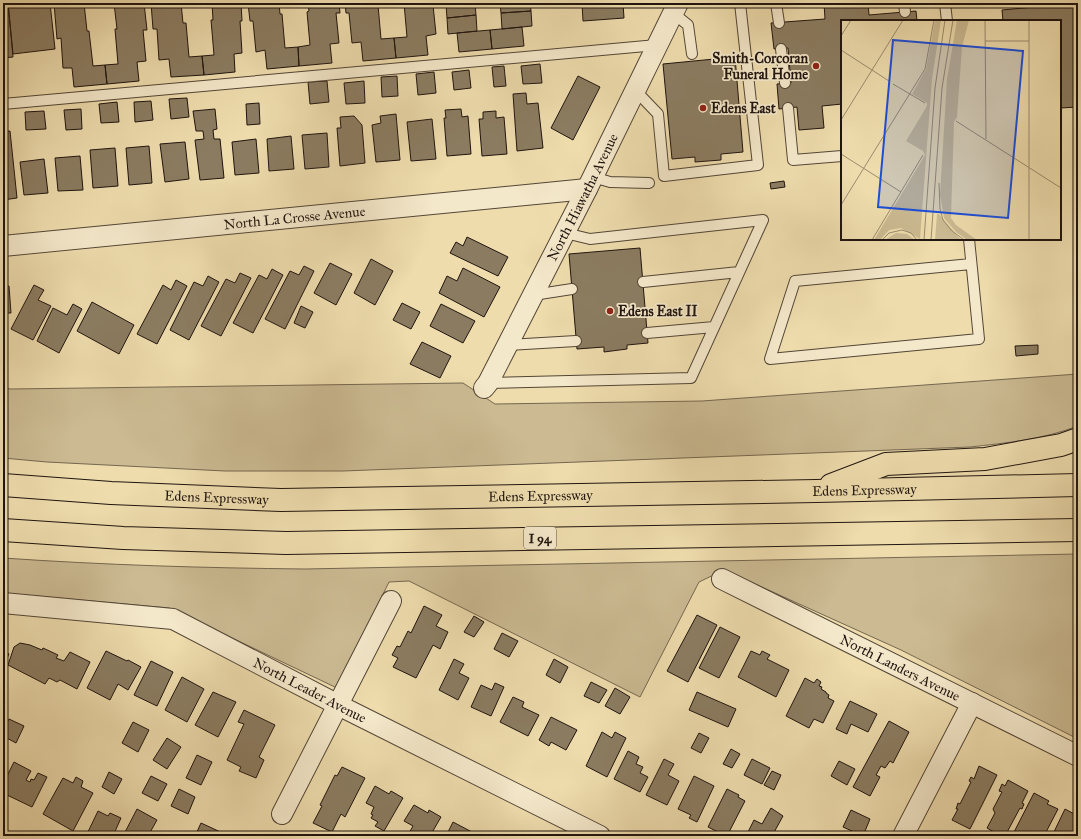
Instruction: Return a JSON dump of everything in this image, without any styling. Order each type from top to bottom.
[{"type":"highway","points":[[816,491],[886,464],[985,459],[1061,445],[1078,439]]},
{"type":"highway","name":"Edens Expressway","points":[[3,485],[111,493],[281,500],[1078,485]]},
{"type":"highway","name":"I 94","points":[[3,530],[123,538],[286,543],[1078,530]]},
{"type":"street","name":"North Hiawatha Avenue","points":[[486,386],[590,183],[675,8]]},
{"type":"street","name":"North La Crosse Avenue","points":[[3,246],[590,183]]},
{"type":"street","name":"North Landers Avenue","points":[[722,579],[1078,756]]},
{"type":"street","points":[[282,814],[391,601]]},
{"type":"street","name":"North Leader Avenue","points":[[3,603],[172,619],[338,705],[600,836]]},
{"type":"street","points":[[903,836],[972,703]]},
{"type":"lane","points":[[635,90],[658,114],[664,176],[758,165],[740,3]]},
{"type":"lane","points":[[776,3],[779,23]]},
{"type":"lane","points":[[947,4],[947,20]]},
{"type":"lane","points":[[675,8],[688,25],[692,54]]},
{"type":"lane","points":[[3,104],[657,45]]},
{"type":"lane","points":[[782,49],[785,83]]},
{"type":"lane","points":[[788,108],[793,160],[841,156]]},
{"type":"lane","points":[[590,183],[649,183]]},
{"type":"lane","points":[[486,386],[691,378],[763,220],[590,239],[565,233]]},
{"type":"lane","points":[[969,240],[979,339],[770,359],[795,281],[971,264]]},
{"type":"lane","points":[[643,282],[739,272]]},
{"type":"lane","points":[[533,295],[572,289]]},
{"type":"lane","points":[[648,333],[714,326]]},
{"type":"lane","points":[[508,345],[576,341]]},
{"type":"shaded area","points":[[1078,374],[1078,426],[1039,437],[970,447],[343,471],[225,471],[47,462],[3,458],[3,388],[463,383],[495,404],[702,401]]},
{"type":"shaded area","points":[[1078,554],[1078,739],[901,650],[724,570],[699,582],[640,697],[409,581],[389,582],[337,688],[169,608],[3,593],[3,558],[154,566],[305,569]]},
{"type":"building","points":[[3,3],[8,3],[13,57],[3,58]]},
{"type":"building","points":[[8,3],[50,3],[55,49],[13,54]]},
{"type":"building","points":[[54,3],[84,3],[93,66],[105,65],[107,84],[74,87],[72,68],[63,68],[61,38],[57,39]]},
{"type":"building","points":[[114,3],[144,3],[147,30],[143,30],[146,61],[137,62],[139,81],[107,84],[105,65],[118,64],[115,29],[117,29]]},
{"type":"building","points":[[151,3],[181,3],[183,23],[186,23],[189,57],[202,56],[204,75],[171,77],[169,59],[159,60],[157,29],[153,29]]},
{"type":"building","points":[[212,3],[241,3],[242,21],[240,21],[242,53],[234,54],[235,72],[204,75],[202,56],[214,55],[211,20],[213,20]]},
{"type":"building","points":[[248,3],[279,3],[280,14],[282,14],[285,48],[298,47],[299,66],[267,69],[265,50],[256,52],[253,21],[250,21]]},
{"type":"building","points":[[308,3],[339,3],[340,13],[336,13],[339,43],[330,44],[332,63],[299,66],[298,47],[310,45],[307,12],[309,11]]},
{"type":"building","points":[[345,3],[375,3],[376,6],[378,5],[381,39],[394,38],[396,58],[363,61],[361,42],[352,43],[349,13],[346,13]]},
{"type":"building","points":[[404,3],[436,3],[433,5],[436,34],[426,36],[428,55],[396,58],[394,38],[407,37]]},
{"type":"building","points":[[442,3],[475,3],[476,15],[447,18],[446,4]]},
{"type":"building","points":[[500,3],[530,3],[531,11],[501,13]]},
{"type":"building","points":[[582,3],[623,3],[624,18],[583,21]]},
{"type":"building","name":"Smith-Corcoran Funeral Home","points":[[824,3],[868,3],[869,15],[916,11],[917,20],[841,20],[841,104],[822,106],[824,128],[799,130],[797,107],[779,109],[777,84],[791,83],[788,48],[774,49],[771,23],[825,19]]},
{"type":"building","points":[[1078,3],[1078,107],[1061,108],[1061,20],[1003,20],[1002,10]]},
{"type":"building","points":[[531,11],[532,26],[502,29],[501,13]]},
{"type":"building","points":[[476,15],[477,31],[448,34],[447,18]]},
{"type":"building","points":[[522,27],[524,46],[492,49],[490,30]]},
{"type":"building","points":[[490,30],[492,49],[459,52],[457,33]]},
{"type":"building","name":"Edens East","points":[[735,57],[743,152],[721,154],[721,160],[695,162],[695,157],[672,159],[663,64]]},
{"type":"building","points":[[540,64],[542,83],[523,84],[521,66]]},
{"type":"building","points":[[504,66],[506,86],[494,87],[492,67]]},
{"type":"building","points":[[469,70],[471,88],[454,90],[452,72]]},
{"type":"building","points":[[434,72],[436,93],[418,95],[416,74]]},
{"type":"building","points":[[397,76],[398,96],[382,97],[381,77]]},
{"type":"building","points":[[578,76],[600,87],[573,140],[551,128]]},
{"type":"building","points":[[327,81],[329,102],[310,104],[308,82]]},
{"type":"building","points":[[364,81],[365,103],[346,104],[344,83]]},
{"type":"building","points":[[526,93],[527,104],[538,103],[543,148],[517,151],[513,94]]},
{"type":"building","points":[[187,98],[189,117],[171,119],[169,99]]},
{"type":"building","points":[[151,101],[153,120],[135,122],[134,102]]},
{"type":"building","points":[[117,102],[119,122],[101,123],[99,104]]},
{"type":"building","points":[[259,103],[260,124],[247,125],[246,104]]},
{"type":"building","points":[[81,109],[82,129],[66,130],[64,110]]},
{"type":"building","points":[[215,109],[217,129],[213,130],[214,139],[220,139],[224,178],[200,180],[195,140],[204,139],[203,131],[196,131],[193,111]]},
{"type":"building","points":[[461,109],[462,117],[468,116],[471,154],[447,156],[444,118],[446,118],[445,110]]},
{"type":"building","points":[[44,111],[46,129],[26,130],[25,112]]},
{"type":"building","points":[[496,111],[496,118],[504,117],[507,154],[482,156],[479,119],[483,119],[483,112]]},
{"type":"building","points":[[396,114],[400,160],[376,162],[372,125],[381,123],[380,116]]},
{"type":"building","points":[[354,116],[362,125],[365,163],[340,166],[337,128],[341,128],[340,117]]},
{"type":"building","points":[[432,119],[436,159],[411,161],[407,122]]},
{"type":"building","points":[[10,131],[17,198],[3,200],[3,132]]},
{"type":"building","points":[[327,133],[329,167],[305,169],[302,135]]},
{"type":"building","points":[[291,136],[294,169],[269,171],[267,139]]},
{"type":"building","points":[[256,139],[259,173],[235,175],[232,142]]},
{"type":"building","points":[[185,142],[189,179],[165,182],[160,144]]},
{"type":"building","points":[[149,146],[152,183],[129,185],[126,148]]},
{"type":"building","points":[[115,148],[118,186],[93,188],[90,150]]},
{"type":"building","points":[[80,156],[83,190],[58,191],[55,158]]},
{"type":"building","points":[[44,159],[48,193],[24,195],[20,162]]},
{"type":"building","points":[[784,181],[785,187],[771,189],[770,183]]},
{"type":"building","points":[[467,237],[508,257],[498,276],[450,253],[456,242],[463,246]]},
{"type":"building","name":"Edens East II","points":[[640,248],[648,343],[627,345],[627,349],[604,352],[604,347],[577,349],[569,254]]},
{"type":"building","points":[[371,259],[393,271],[375,305],[354,293]]},
{"type":"building","points":[[330,263],[352,274],[336,305],[314,293]]},
{"type":"building","points":[[304,266],[314,271],[285,329],[265,319],[290,271],[299,275]]},
{"type":"building","points":[[463,268],[500,287],[484,317],[439,293],[447,276],[457,281]]},
{"type":"building","points":[[272,269],[283,275],[253,333],[233,323],[259,275],[267,279]]},
{"type":"building","points":[[240,273],[251,278],[221,336],[201,326],[226,279],[235,283]]},
{"type":"building","points":[[208,276],[219,282],[189,340],[170,330],[194,282],[203,286]]},
{"type":"building","points":[[176,280],[187,286],[157,344],[137,334],[163,285],[171,290]]},
{"type":"building","points":[[34,285],[44,290],[38,300],[51,306],[33,340],[11,329]]},
{"type":"building","points":[[3,286],[9,286],[11,313],[3,313]]},
{"type":"building","points":[[92,302],[134,325],[119,354],[77,331]]},
{"type":"building","points":[[402,303],[420,312],[411,329],[393,320]]},
{"type":"building","points":[[73,304],[82,309],[59,353],[37,341],[53,308],[67,315]]},
{"type":"building","points":[[441,304],[475,321],[463,343],[430,326]]},
{"type":"building","points":[[301,306],[313,312],[305,328],[294,323]]},
{"type":"building","points":[[422,342],[451,356],[440,378],[410,364]]},
{"type":"building","points":[[1038,345],[1038,354],[1016,356],[1015,346]]},
{"type":"building","points":[[424,606],[442,615],[436,626],[448,632],[440,649],[433,645],[416,678],[393,667],[398,658],[392,655],[397,646],[400,647],[408,631],[411,633]]},
{"type":"building","points":[[697,615],[717,625],[688,682],[667,671]]},
{"type":"building","points":[[474,616],[484,622],[474,637],[464,632]]},
{"type":"building","points":[[720,627],[740,637],[719,678],[699,668]]},
{"type":"building","points":[[502,633],[518,641],[509,657],[494,649]]},
{"type":"building","points":[[20,643],[42,650],[43,648],[58,655],[56,658],[64,661],[70,652],[90,662],[77,689],[60,680],[57,682],[49,678],[45,684],[8,665],[14,647]]},
{"type":"building","points":[[3,651],[9,654],[3,667]]},
{"type":"building","points":[[106,651],[141,667],[128,690],[118,684],[110,700],[87,688]]},
{"type":"building","points":[[751,651],[760,655],[762,651],[770,655],[767,659],[789,670],[776,697],[738,677]]},
{"type":"building","points":[[454,659],[464,664],[459,673],[469,678],[458,700],[439,690]]},
{"type":"building","points":[[554,659],[568,667],[560,683],[546,675]]},
{"type":"building","points":[[151,661],[173,672],[157,706],[134,695]]},
{"type":"building","points":[[182,677],[204,689],[187,722],[165,710]]},
{"type":"building","points":[[805,678],[814,683],[817,679],[821,682],[819,686],[822,687],[821,689],[829,695],[828,698],[834,701],[823,723],[814,719],[809,728],[786,716]]},
{"type":"building","points":[[591,682],[607,690],[599,703],[584,696]]},
{"type":"building","points":[[495,683],[504,687],[491,716],[471,707],[481,685],[492,690]]},
{"type":"building","points":[[615,688],[630,697],[620,714],[605,706]]},
{"type":"building","points":[[213,692],[236,702],[218,737],[195,725]]},
{"type":"building","points":[[697,692],[736,709],[728,727],[689,710]]},
{"type":"building","points":[[513,697],[524,702],[522,707],[539,715],[528,736],[500,722]]},
{"type":"building","points":[[850,701],[877,714],[868,732],[851,724],[847,734],[836,729]]},
{"type":"building","points":[[244,710],[275,725],[259,757],[264,760],[256,778],[239,771],[241,767],[227,760],[244,724],[238,722]]},
{"type":"building","points":[[551,717],[577,730],[566,750],[551,742],[549,746],[539,740]]},
{"type":"building","points":[[9,719],[24,726],[16,743],[3,736],[3,730]]},
{"type":"building","points":[[889,721],[909,732],[893,763],[890,761],[885,768],[881,766],[876,775],[880,777],[870,796],[853,787]]},
{"type":"building","points":[[133,722],[149,730],[138,752],[122,743]]},
{"type":"building","points":[[602,732],[612,738],[615,732],[626,738],[607,777],[586,766]]},
{"type":"building","points":[[699,733],[709,738],[701,753],[691,748]]},
{"type":"building","points":[[167,738],[181,747],[167,769],[153,760]]},
{"type":"building","points":[[731,749],[740,754],[732,768],[723,764]]},
{"type":"building","points":[[628,751],[639,757],[636,764],[643,767],[640,773],[648,777],[640,792],[614,779]]},
{"type":"building","points":[[197,755],[212,762],[201,785],[186,778]]},
{"type":"building","points":[[664,759],[674,764],[668,775],[679,781],[667,805],[646,795]]},
{"type":"building","points":[[752,759],[770,768],[762,784],[744,775]]},
{"type":"building","points":[[839,761],[855,769],[847,785],[831,776]]},
{"type":"building","points":[[14,762],[31,771],[26,780],[30,782],[31,779],[34,780],[38,773],[47,777],[32,807],[7,795],[6,797],[3,796],[3,784]]},
{"type":"building","points":[[979,766],[997,775],[970,829],[952,820],[958,809],[956,809],[958,803],[960,804],[971,782],[969,781],[971,777],[974,779]]},
{"type":"building","points":[[342,767],[365,778],[345,817],[341,814],[332,832],[313,823],[335,775],[337,776]]},
{"type":"building","points":[[772,771],[781,775],[774,790],[764,785]]},
{"type":"building","points":[[109,772],[122,779],[114,794],[102,787]]},
{"type":"building","points":[[151,776],[167,784],[158,801],[142,793]]},
{"type":"building","points":[[694,776],[714,786],[697,822],[689,818],[691,815],[678,809]]},
{"type":"building","points":[[76,777],[83,781],[81,787],[93,793],[73,831],[43,814],[63,778],[73,783]]},
{"type":"building","points":[[1008,780],[1028,791],[1022,803],[1024,804],[1022,809],[1020,808],[1005,836],[1001,836],[987,828],[995,813],[993,809],[1002,792],[999,791],[1002,784],[1005,786]]},
{"type":"building","points":[[375,786],[389,794],[391,791],[403,798],[384,831],[375,826],[378,822],[371,818],[374,807],[366,803]]},
{"type":"building","points":[[179,789],[195,797],[188,814],[171,806]]},
{"type":"building","points":[[727,789],[739,795],[738,797],[745,801],[728,834],[721,831],[720,833],[708,827]]},
{"type":"building","points":[[1034,793],[1049,801],[1047,804],[1058,809],[1044,836],[1012,836]]},
{"type":"building","points":[[414,805],[428,813],[429,810],[441,817],[430,836],[410,836],[411,834],[409,833],[413,826],[404,821]]},
{"type":"building","points":[[771,808],[783,816],[772,836],[746,836],[754,820],[762,824]]},
{"type":"building","points":[[137,809],[157,820],[148,836],[123,836]]},
{"type":"building","points":[[1065,809],[1078,816],[1078,836],[1052,836]]},
{"type":"building","points":[[851,810],[870,819],[863,836],[843,827]]},
{"type":"building","points":[[98,811],[108,816],[110,813],[121,818],[113,836],[86,836]]},
{"type":"building","points":[[453,822],[472,832],[470,836],[446,836]]},
{"type":"building","points":[[201,823],[227,835],[227,836],[195,836]]},
{"type":"building","points":[[975,831],[984,836],[972,836]]},
{"type":"place","name":"Smith-Corcoran Funeral Home","points":[[816,66]]},
{"type":"place","name":"Edens East","points":[[703,108]]},
{"type":"place","name":"Edens East II","points":[[610,311]]}]
